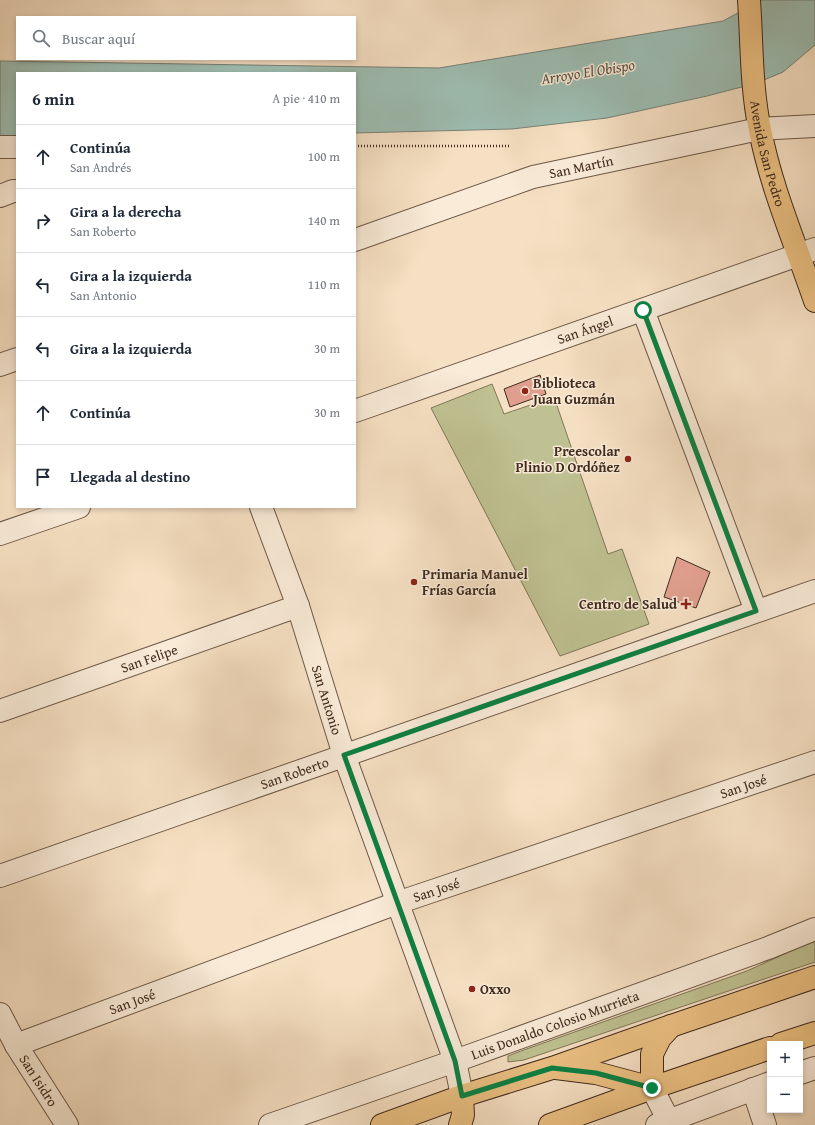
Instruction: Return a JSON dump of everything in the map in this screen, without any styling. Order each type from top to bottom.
[{"type":"main road","name":"Avenida San Pedro","points":[[749,0],[755,88],[760,129],[769,170],[807,252],[815,301]]},
{"type":"main road","points":[[382,1125],[462,1096],[552,1068],[815,977]]},
{"type":"main road","points":[[652,1088],[652,1054],[660,1038],[671,1026]]},
{"type":"main road","points":[[790,1041],[815,1033]]},
{"type":"main road","points":[[550,1125],[652,1088],[767,1049]]},
{"type":"main road","points":[[552,1068],[596,1073],[652,1088]]},
{"type":"main road","points":[[460,1125],[463,1115],[462,1096]]},
{"type":"street","name":"San Martín","points":[[356,240],[533,177],[760,129],[815,126]]},
{"type":"street","points":[[0,147],[16,147]]},
{"type":"street","points":[[0,196],[16,191]]},
{"type":"street","name":"San Ángel","points":[[356,411],[807,252]]},
{"type":"street","points":[[643,310],[756,611]]},
{"type":"street","points":[[0,365],[16,359]]},
{"type":"street","points":[[0,534],[76,508]]},
{"type":"street","name":"San Antonio","points":[[261,508],[298,606],[344,755],[455,1061],[462,1096]]},
{"type":"street","name":"San Roberto","points":[[0,876],[815,591]]},
{"type":"street","name":"San Felipe","points":[[0,711],[298,606]]},
{"type":"street","name":"San José","points":[[16,1045],[397,903],[815,762]]},
{"type":"street","name":"Luis Donaldo Colosio Murrieta","points":[[270,1125],[455,1061],[768,948],[815,929]]},
{"type":"street","name":"San Isidro","points":[[0,1014],[16,1045],[67,1125]]},
{"type":"street","points":[[803,1072],[815,1068]]},
{"type":"street","points":[[652,1088],[666,1123],[761,1086],[765,1125]]},
{"type":"path","points":[[356,146],[509,146]]},
{"type":"green space","points":[[492,384],[504,414],[554,397],[608,554],[622,549],[649,624],[560,656],[431,408]]},
{"type":"green space","points":[[815,940],[815,962],[524,1060],[508,1062],[508,1056],[518,1052],[747,971]]},
{"type":"water","name":"Arroyo El Obispo","points":[[762,0],[815,0],[815,45],[783,72],[757,83],[707,96],[607,118],[512,129],[356,133],[356,72],[16,72],[16,139],[0,139],[0,61],[439,68],[723,21]]},
{"type":"building","name":"Biblioteca Juan Guzmán","points":[[540,375],[546,394],[510,407],[504,389]]},
{"type":"building","points":[[677,557],[710,572],[696,608],[664,597]]},
{"type":"place","name":"Biblioteca Juan Guzmán","points":[[525,391]]},
{"type":"place","name":"Preescolar Plinio D Ordóñez","points":[[628,459]]},
{"type":"place","name":"Primaria Manuel Frías García","points":[[414,582]]},
{"type":"place","name":"Centro de Salud","points":[[686,604]]},
{"type":"place","name":"Oxxo","points":[[472,989]]},
{"type":"route","points":[[643,310],[756,611],[344,755],[455,1061],[462,1096],[552,1068],[596,1073],[652,1088]]}]
